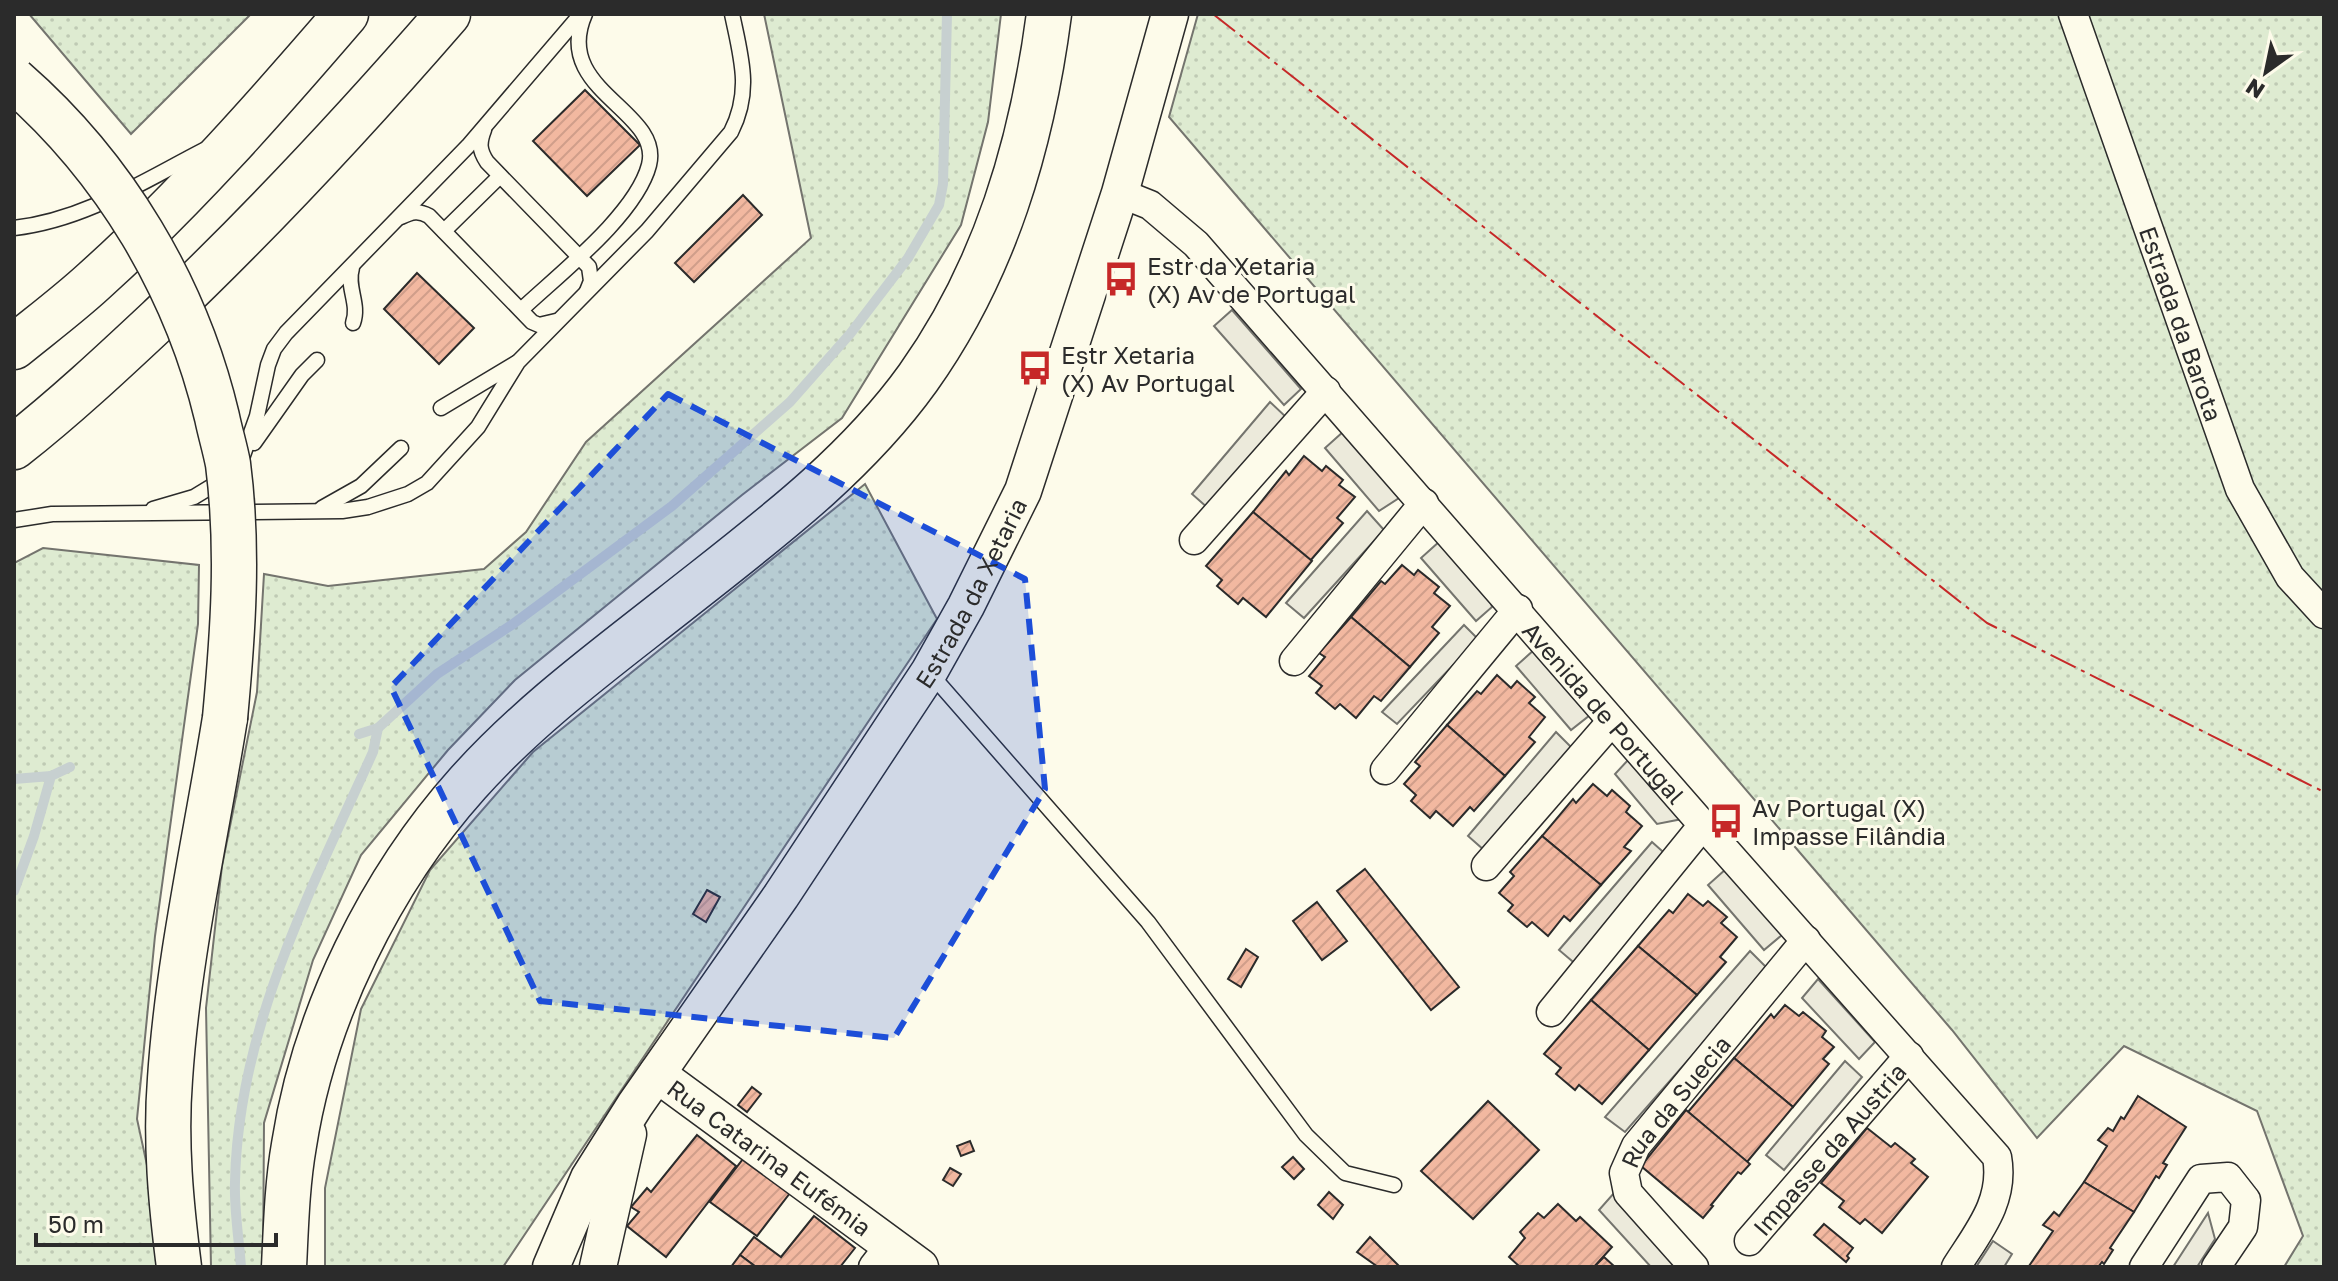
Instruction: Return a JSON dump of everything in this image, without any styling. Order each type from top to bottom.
[{"type":"highway","points":[[14,347],[94,281],[250,126],[346,14]]},
{"type":"highway","points":[[14,447],[125,350],[223,258],[318,162],[448,14]]},
{"type":"highway","points":[[284,1267],[286,1212],[294,1143],[309,1077],[336,1000],[389,890],[426,835],[469,782],[519,731],[565,690],[780,522],[873,431],[917,379],[983,264],[1008,202],[1041,75],[1049,14]]},
{"type":"highway","points":[[14,80],[85,152],[127,209],[162,266],[190,328],[211,393],[227,461],[234,525],[235,593],[225,718],[175,1016],[169,1082],[171,1209],[179,1267]]},
{"type":"street","name":"Estrada da Xetaria","points":[[551,1267],[589,1178],[635,1105],[781,896],[929,672],[966,606],[1023,491],[1120,193],[1170,14]]},
{"type":"street","name":"Estrada da Barota","points":[[2073,14],[2240,489],[2290,577],[2324,614]]},
{"type":"street","name":"Avenida de Portugal","points":[[1120,193],[1150,205],[1196,244],[1997,1157],[1999,1183],[1992,1210],[1956,1267]]},
{"type":"street","points":[[1194,540],[1326,391]]},
{"type":"street","points":[[1294,661],[1424,503]]},
{"type":"street","points":[[1385,770],[1518,609]]},
{"type":"street","points":[[1486,866],[1612,721]]},
{"type":"street","points":[[1551,1012],[1703,825]]},
{"type":"street","name":"Rua da Suecia","points":[[1694,1267],[1628,1193],[1624,1173],[1636,1146],[1806,940]]},
{"type":"street","name":"Impasse da Austria","points":[[1749,1241],[1909,1056]]},
{"type":"street","name":"Rua Catarina Eufémia","points":[[657,1074],[882,1256],[920,1267]]},
{"type":"street","name":"Estrada da Xetaria","points":[[598,1267],[635,1105]]},
{"type":"street","points":[[2144,1267],[2201,1179],[2228,1177],[2246,1200],[2243,1227],[2216,1267]]},
{"type":"lane","points":[[240,462],[251,436],[274,349],[286,333],[400,218],[583,14]]},
{"type":"lane","points":[[521,310],[603,233],[642,182],[651,154],[646,134],[586,72],[580,46],[583,14]]},
{"type":"lane","points":[[14,520],[52,514],[134,515],[368,507],[408,494],[427,483],[478,427],[518,362],[647,231],[731,132],[742,106],[745,79],[732,14]]},
{"type":"lane","points":[[487,122],[479,142],[480,152],[589,267],[591,273],[586,292]]},
{"type":"lane","points":[[14,228],[106,203],[250,126]]},
{"type":"lane","points":[[444,231],[500,176]]},
{"type":"lane","points":[[400,218],[421,211],[539,325],[556,321]]},
{"type":"lane","points":[[352,268],[349,285],[356,311],[353,323]]},
{"type":"lane","points":[[134,515],[194,497],[215,486],[240,462],[302,375],[317,360]]},
{"type":"lane","points":[[441,408],[518,362]]},
{"type":"lane","points":[[314,511],[340,500],[361,486],[401,448]]},
{"type":"lane","points":[[929,672],[1148,922],[1306,1135],[1345,1173],[1394,1185]]},
{"type":"highlighted area","points":[[668,394],[1025,579],[1045,789],[894,1038],[540,1001],[391,687]]},
{"type":"green space","points":[[29,14],[251,14],[131,134]]},
{"type":"green space","points":[[764,14],[1001,14],[988,122],[961,225],[842,418],[742,495],[515,680],[448,750],[361,855],[313,960],[264,1123],[263,1267],[211,1267],[206,1008],[222,866],[257,692],[264,574],[328,586],[484,569],[526,532],[586,442],[811,238]]},
{"type":"green space","points":[[1198,14],[2324,14],[2324,1267],[2284,1267],[2303,1236],[2257,1111],[2124,1046],[2037,1138],[1952,1030],[1169,117]]},
{"type":"green space","points":[[865,484],[937,619],[503,1267],[325,1267],[325,1188],[361,1009],[430,870],[533,752]]},
{"type":"green space","points":[[43,548],[199,565],[198,624],[155,936],[137,1119],[169,1267],[14,1267],[14,563]]},
{"type":"shaded area","points":[[1232,310],[1301,389],[1284,405],[1214,326]]},
{"type":"shaded area","points":[[1270,402],[1287,418],[1209,509],[1192,494]]},
{"type":"shaded area","points":[[1344,431],[1399,498],[1379,511],[1325,448]]},
{"type":"shaded area","points":[[1367,511],[1384,530],[1304,618],[1286,603]]},
{"type":"shaded area","points":[[1440,541],[1490,598],[1492,607],[1476,621],[1421,558]]},
{"type":"shaded area","points":[[1464,625],[1478,639],[1397,724],[1382,712]]},
{"type":"shaded area","points":[[1535,649],[1590,715],[1571,730],[1516,666]]},
{"type":"shaded area","points":[[1556,732],[1575,751],[1484,850],[1468,836]]},
{"type":"shaded area","points":[[1629,759],[1682,819],[1657,824],[1615,774]]},
{"type":"shaded area","points":[[1652,842],[1670,858],[1578,966],[1559,950]]},
{"type":"shaded area","points":[[1726,869],[1782,935],[1764,950],[1708,885]]},
{"type":"shaded area","points":[[1750,951],[1768,969],[1625,1132],[1605,1117]]},
{"type":"shaded area","points":[[1818,979],[1875,1042],[1859,1059],[1802,998]]},
{"type":"shaded area","points":[[1845,1061],[1862,1077],[1784,1170],[1766,1155]]},
{"type":"shaded area","points":[[1614,1193],[1674,1264],[1651,1267],[1599,1210]]},
{"type":"shaded area","points":[[2208,1213],[2215,1239],[2197,1267],[2173,1267]]},
{"type":"shaded area","points":[[1993,1241],[2012,1254],[2004,1267],[1976,1267]]},
{"type":"building","points":[[585,90],[640,145],[587,196],[533,141]]},
{"type":"building","points":[[743,195],[762,215],[694,282],[675,263]]},
{"type":"building","points":[[417,273],[474,328],[439,364],[384,309]]},
{"type":"building","points":[[1304,456],[1322,471],[1326,466],[1343,480],[1339,485],[1355,497],[1337,518],[1343,523],[1310,561],[1253,512],[1286,471],[1289,475]]},
{"type":"building","points":[[1253,512],[1312,561],[1266,617],[1243,598],[1238,604],[1217,586],[1222,580],[1206,566]]},
{"type":"building","points":[[1402,565],[1414,575],[1418,570],[1439,587],[1434,593],[1450,606],[1432,627],[1439,633],[1410,667],[1351,617],[1381,581],[1385,584]]},
{"type":"building","points":[[1351,617],[1410,667],[1381,701],[1374,696],[1356,718],[1340,704],[1335,709],[1316,693],[1322,686],[1309,676],[1325,657],[1319,653]]},
{"type":"building","points":[[1497,675],[1511,688],[1517,681],[1535,697],[1529,703],[1545,717],[1529,737],[1535,742],[1505,776],[1447,725],[1477,691],[1481,694]]},
{"type":"building","points":[[1447,725],[1505,776],[1474,811],[1470,807],[1453,826],[1436,811],[1430,818],[1411,801],[1416,795],[1404,784],[1420,766],[1415,762]]},
{"type":"building","points":[[1593,784],[1607,796],[1612,790],[1630,806],[1626,812],[1642,826],[1624,847],[1631,851],[1601,885],[1542,836],[1573,799],[1576,803]]},
{"type":"building","points":[[1542,836],[1601,885],[1570,921],[1564,916],[1548,936],[1532,922],[1527,927],[1508,911],[1513,905],[1499,893],[1514,876],[1510,872]]},
{"type":"building","points":[[1365,869],[1459,987],[1431,1010],[1337,891]]},
{"type":"building","points":[[707,890],[720,897],[706,922],[693,914]]},
{"type":"building","points":[[1688,894],[1703,906],[1708,901],[1727,917],[1721,923],[1737,937],[1720,957],[1726,962],[1697,995],[1638,946],[1669,910],[1673,913]]},
{"type":"building","points":[[1317,902],[1347,941],[1322,960],[1293,921]]},
{"type":"building","points":[[1638,946],[1697,995],[1649,1050],[1591,1000]]},
{"type":"building","points":[[1246,949],[1258,957],[1241,987],[1228,979]]},
{"type":"building","points":[[1591,1000],[1649,1050],[1602,1104],[1579,1085],[1575,1090],[1556,1074],[1561,1068],[1544,1054]]},
{"type":"building","points":[[1785,1005],[1799,1016],[1803,1012],[1826,1031],[1822,1037],[1834,1047],[1823,1059],[1829,1064],[1793,1107],[1734,1058],[1771,1014],[1774,1018]]},
{"type":"building","points":[[1734,1058],[1793,1107],[1747,1162],[1688,1112]]},
{"type":"building","points":[[752,1087],[761,1094],[747,1112],[738,1105]]},
{"type":"building","points":[[2138,1096],[2186,1127],[2163,1163],[2167,1165],[2159,1178],[2156,1176],[2134,1212],[2084,1182],[2107,1146],[2098,1140],[2108,1128],[2113,1131],[2121,1117],[2124,1119]]},
{"type":"building","points":[[1488,1101],[1539,1150],[1473,1219],[1421,1171]]},
{"type":"building","points":[[1686,1110],[1750,1164],[1741,1174],[1738,1172],[1703,1218],[1641,1166]]},
{"type":"building","points":[[1867,1128],[1891,1147],[1895,1143],[1915,1159],[1911,1163],[1928,1177],[1882,1233],[1865,1219],[1860,1224],[1839,1207],[1844,1201],[1821,1183]]},
{"type":"building","points":[[697,1135],[736,1166],[666,1257],[627,1226],[639,1212],[631,1207],[647,1188],[651,1192]]},
{"type":"building","points":[[970,1141],[974,1151],[961,1156],[957,1146]]},
{"type":"building","points":[[1293,1157],[1304,1169],[1294,1179],[1282,1167]]},
{"type":"building","points":[[743,1159],[790,1193],[757,1236],[710,1202]]},
{"type":"building","points":[[950,1168],[961,1174],[953,1186],[943,1180]]},
{"type":"building","points":[[2084,1182],[2134,1212],[2110,1248],[2113,1250],[2104,1264],[2102,1262],[2098,1267],[2029,1266],[2053,1231],[2043,1225],[2054,1212],[2059,1216]]},
{"type":"building","points":[[1329,1192],[1343,1205],[1333,1219],[1318,1205]]},
{"type":"building","points":[[1558,1204],[1576,1221],[1580,1217],[1612,1247],[1594,1267],[1520,1267],[1509,1257],[1525,1238],[1520,1232],[1538,1213],[1544,1218]]},
{"type":"building","points":[[814,1216],[855,1248],[840,1267],[756,1267],[740,1255],[754,1237],[781,1257]]},
{"type":"building","points":[[1824,1224],[1853,1248],[1846,1262],[1814,1235]]},
{"type":"building","points":[[1370,1237],[1400,1267],[1378,1267],[1357,1252]]},
{"type":"building","points":[[740,1255],[756,1267],[731,1267]]},
{"type":"building","points":[[1604,1257],[1615,1267],[1594,1267]]},
{"type":"waterway","points":[[359,734],[378,728],[437,674],[513,624],[672,506],[790,402],[850,334],[908,258],[939,205],[943,184],[947,14]]},
{"type":"waterway","points":[[241,1267],[235,1182],[239,1125],[249,1069],[282,961],[373,752],[378,728]]},
{"type":"waterway","points":[[14,891],[51,776],[70,767]]},
{"type":"waterway","points":[[14,779],[51,776]]},
{"type":"power","points":[[1213,14],[1987,623],[2324,792]]},
{"type":"place","name":"Estr da Xetaria (X) Av de Portugal","points":[[1121,279]]},
{"type":"place","name":"Estr Xetaria (X) Av Portugal","points":[[1035,368]]},
{"type":"place","name":"Av Portugal (X) Impasse Filândia","points":[[1726,821]]}]
